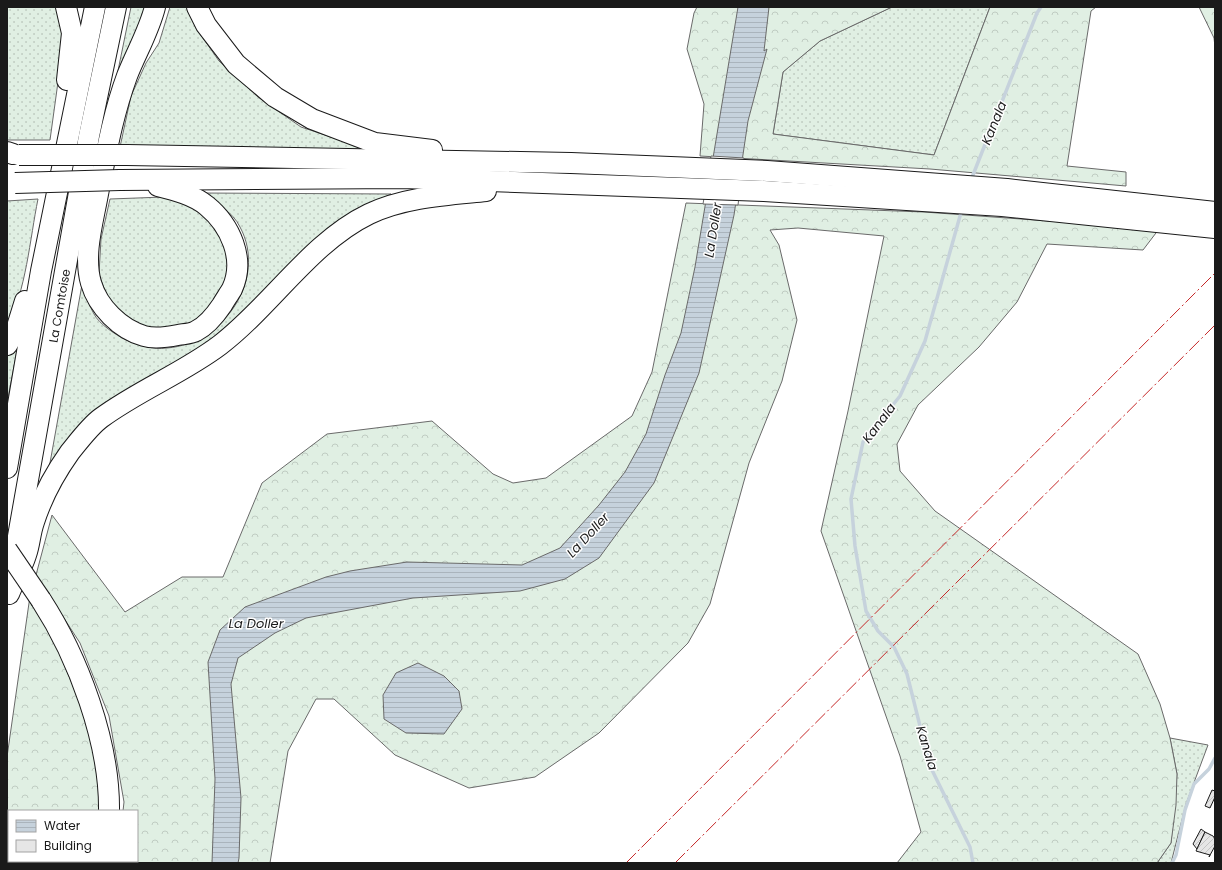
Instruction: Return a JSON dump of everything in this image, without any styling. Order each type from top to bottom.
[{"type":"highway","points":[[66,7],[72,32],[67,85],[73,109]]},
{"type":"highway","name":"La Comtoise","points":[[7,468],[41,271],[95,7]]},
{"type":"highway","name":"La Comtoise","points":[[8,600],[26,486],[89,136],[116,7]]},
{"type":"highway","points":[[128,180],[181,192],[206,204],[221,219],[230,231],[235,251],[236,270],[232,288],[216,314],[196,332],[168,337],[145,336],[120,325],[100,303],[91,284],[87,260],[114,117],[128,75],[151,22],[155,7]]},
{"type":"highway","points":[[197,7],[206,25],[236,64],[275,97],[312,119],[375,143],[456,152],[515,163]]},
{"type":"highway","points":[[12,154],[571,163],[686,167],[767,171],[930,192]]},
{"type":"highway","points":[[11,183],[128,180],[403,178],[764,191],[930,192],[1215,212]]},
{"type":"highway","points":[[8,600],[26,554],[33,523],[53,477],[71,451],[100,418],[140,392],[192,365],[221,344],[248,321],[303,266],[344,229],[370,214],[400,203],[449,195],[552,183]]},
{"type":"highway","points":[[1005,197],[1215,228]]},
{"type":"highway","points":[[7,345],[22,316],[29,286],[41,271]]},
{"type":"highway","points":[[7,550],[58,626],[70,652],[92,710],[104,760],[109,810]]},
{"type":"green space","points":[[7,7],[56,7],[63,22],[62,53],[50,140],[7,140]]},
{"type":"green space","points":[[131,7],[146,7],[112,100]]},
{"type":"green space","points":[[170,7],[187,7],[196,28],[219,61],[258,97],[301,127],[373,151],[120,147],[131,96],[146,63],[159,43]]},
{"type":"green space","points":[[697,7],[892,7],[820,41],[783,72],[773,134],[934,155],[990,7],[1096,7],[1091,11],[1067,166],[1126,172],[1126,186],[930,169],[700,156],[704,104],[687,49],[694,13]]},
{"type":"green space","points":[[892,7],[990,7],[934,155],[773,134],[783,72],[820,41]]},
{"type":"green space","points":[[1199,7],[1215,7],[1215,47],[1214,38]]},
{"type":"green space","points":[[202,193],[391,194],[349,215],[221,335],[181,362],[48,474],[83,279],[90,306],[96,318],[113,332],[126,340],[151,348],[167,348],[187,344],[206,335],[222,322],[235,306],[244,287],[248,267],[247,247],[240,227],[233,217]]},
{"type":"green space","points":[[164,197],[194,205],[217,222],[229,246],[229,274],[205,316],[182,329],[154,331],[130,320],[108,300],[99,274],[101,239],[110,199]]},
{"type":"green space","points":[[38,199],[23,281],[19,297],[7,326],[7,201]]},
{"type":"green space","points":[[686,203],[924,212],[1159,229],[1143,250],[1047,244],[1017,302],[979,347],[918,405],[897,444],[900,471],[935,511],[1138,654],[1160,704],[1170,738],[1177,774],[1176,805],[1171,843],[1157,863],[897,863],[921,832],[900,756],[821,531],[848,411],[884,236],[798,228],[770,230],[779,245],[797,320],[782,381],[749,463],[710,604],[688,643],[599,733],[535,777],[469,788],[395,755],[334,699],[316,699],[288,751],[270,863],[123,863],[138,862],[138,810],[123,810],[124,802],[109,716],[80,643],[36,575],[52,515],[125,612],[182,577],[223,577],[262,483],[327,434],[432,421],[493,474],[513,483],[546,478],[632,416],[652,372]]},
{"type":"green space","points":[[18,345],[7,403],[7,355]]},
{"type":"green space","points":[[30,596],[46,621],[86,717],[99,778],[100,810],[8,810],[8,862],[100,863],[7,863],[7,757]]},
{"type":"green space","points":[[1170,738],[1208,745],[1186,804],[1171,863],[1157,863],[1171,843],[1177,774]]},
{"type":"water","name":"La Doller","points":[[738,7],[769,7],[764,51],[767,49],[748,121],[734,215],[699,373],[654,483],[599,558],[565,579],[520,591],[413,598],[306,618],[275,633],[238,658],[231,684],[241,798],[239,858],[238,863],[212,863],[215,779],[208,662],[220,630],[245,607],[326,577],[350,571],[407,562],[522,565],[560,548],[599,505],[625,472],[646,434],[665,375],[681,333],[695,267]]},
{"type":"water","points":[[418,663],[444,676],[459,691],[462,709],[444,734],[406,733],[384,719],[383,695],[396,673]]},
{"type":"pier","points":[[711,156],[744,158],[738,205],[703,204]]},
{"type":"building","points":[[1212,790],[1215,791],[1215,797],[1210,808],[1205,806]]},
{"type":"building","points":[[1201,829],[1205,832],[1197,849],[1193,844]]},
{"type":"building","points":[[1205,832],[1213,836],[1215,839],[1215,846],[1209,857],[1210,855],[1196,851]]},
{"type":"waterway","name":"Kanala","points":[[971,180],[1037,13],[1041,7]]},
{"type":"waterway","name":"Kanala","points":[[962,209],[925,341],[900,396],[863,442],[851,499],[855,546],[866,611],[878,631],[894,647],[907,674],[930,766],[970,847],[973,863]]},
{"type":"waterway","points":[[1172,863],[1176,855],[1185,810],[1194,784],[1209,769],[1215,758]]},
{"type":"power","points":[[626,863],[1215,273]]},
{"type":"power","points":[[675,863],[1215,325]]}]
